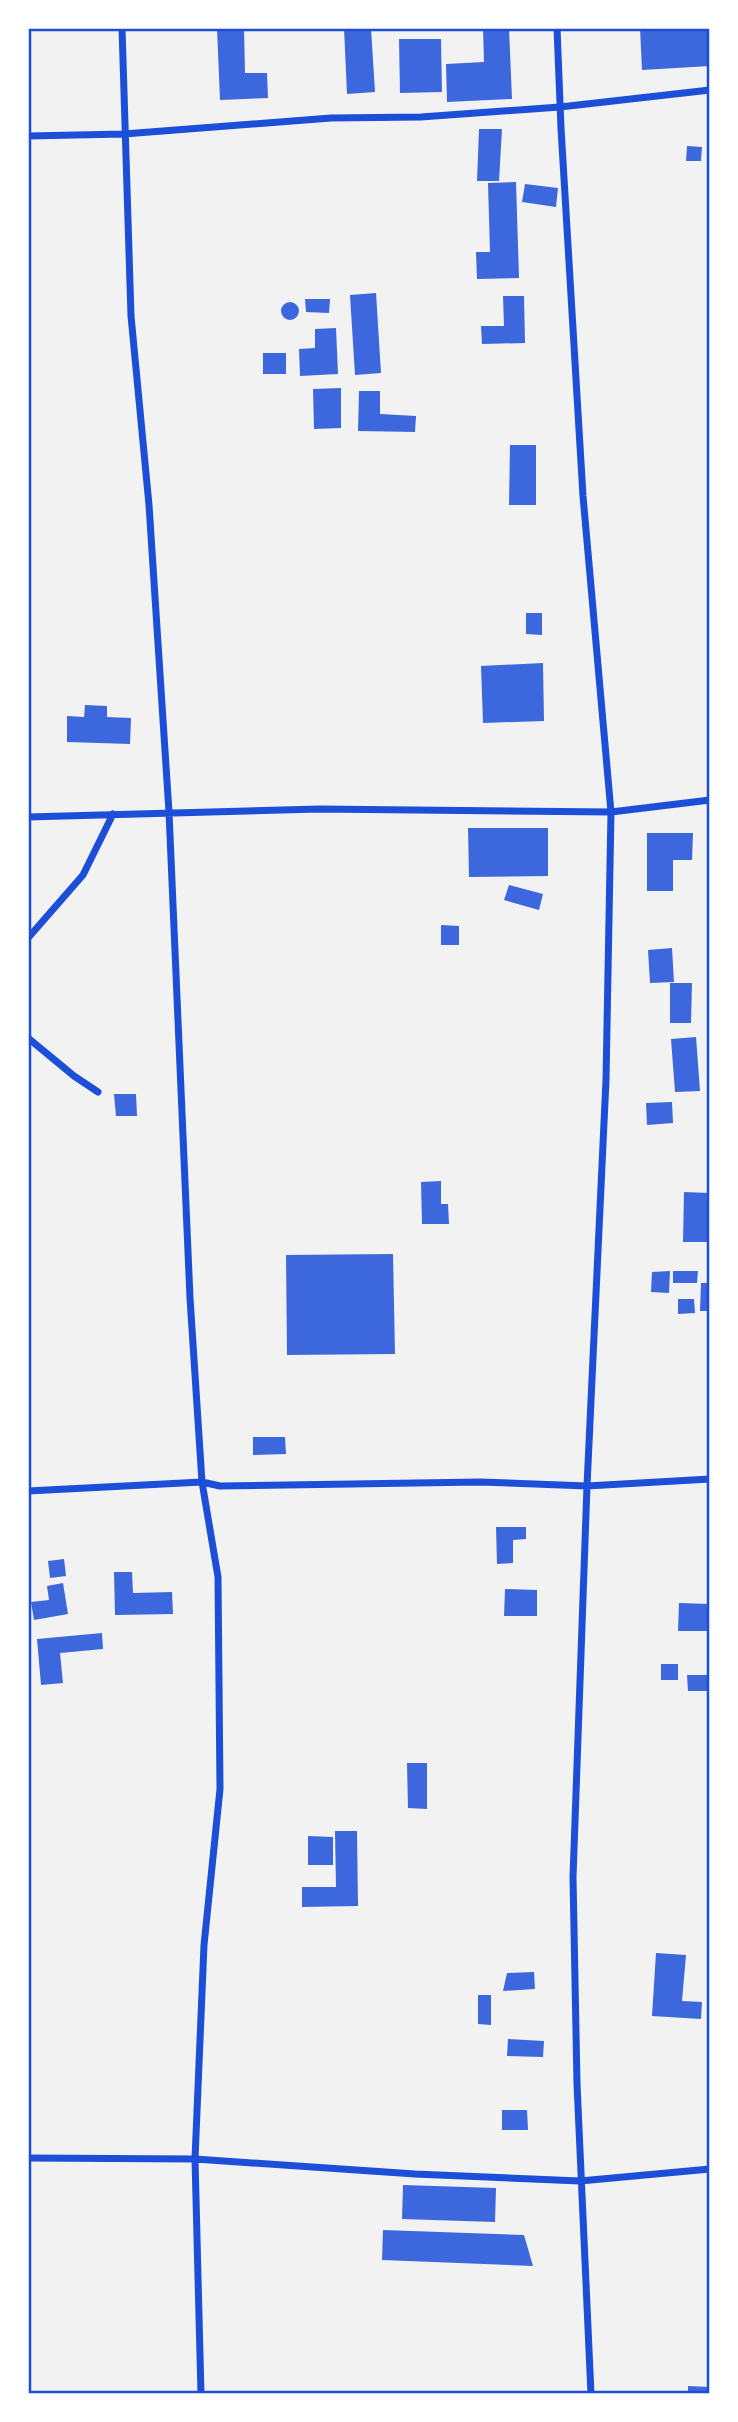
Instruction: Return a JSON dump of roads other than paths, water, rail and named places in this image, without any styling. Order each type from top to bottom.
[{"type":"street","points":[[122,28],[131,316],[149,505],[169,812],[190,1298],[202,1482],[218,1577],[220,1789],[204,1945],[195,2158],[201,2394]]},
{"type":"street","points":[[558,28],[560,107],[583,496],[611,812],[606,1080],[587,1486],[573,1877],[580,2180],[591,2394]]},
{"type":"street","points":[[28,136],[124,134],[331,118],[421,117],[560,107],[710,90]]},
{"type":"street","points":[[28,817],[319,808],[611,812],[710,800]]},
{"type":"street","points":[[28,938],[83,875],[113,814]]},
{"type":"street","points":[[28,1038],[98,1093]]},
{"type":"street","points":[[28,1491],[202,1482],[220,1486],[480,1482],[587,1486],[710,1479]]},
{"type":"street","points":[[28,2158],[195,2158],[402,2173],[580,2180],[710,2169]]}]
